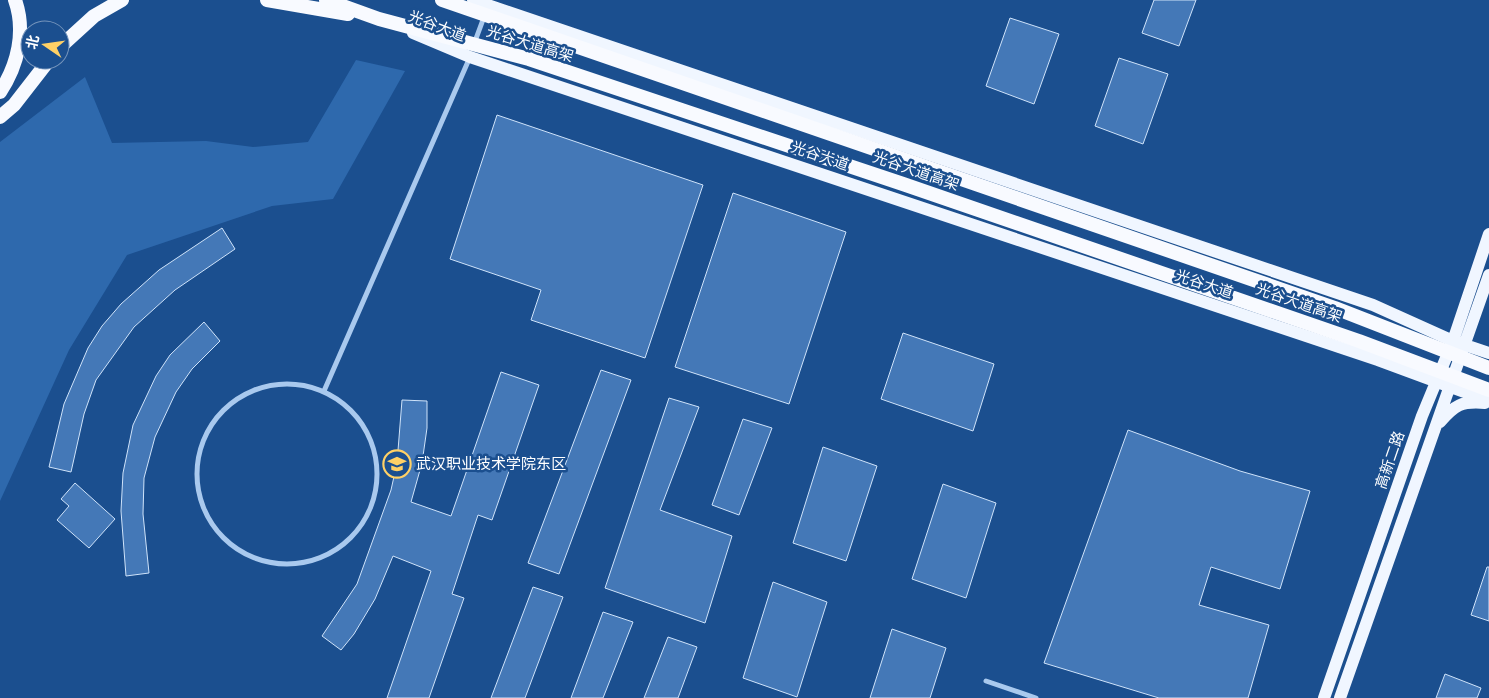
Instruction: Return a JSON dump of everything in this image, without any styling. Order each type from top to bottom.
[{"type":"highway","points":[[0,92],[16,61],[19,23],[15,0]]},
{"type":"highway","points":[[70,38],[94,16],[122,0]]},
{"type":"highway","points":[[267,0],[379,19]]},
{"type":"highway","name":"光谷大道高架","points":[[326,0],[379,19],[529,59],[660,102],[1341,334],[1489,390]]},
{"type":"highway","name":"光谷大道高架","points":[[442,0],[1335,308],[1489,368]]},
{"type":"highway","points":[[0,117],[14,106],[41,70]]},
{"type":"main road","name":"光谷大道","points":[[311,0],[419,36],[470,57],[1435,380],[1489,402]]},
{"type":"main road","points":[[473,0],[489,3],[1372,305],[1453,340],[1489,353]]},
{"type":"main road","name":"高新二路","points":[[1324,698],[1435,380],[1453,340],[1489,234]]},
{"type":"main road","points":[[1340,698],[1466,345],[1489,275]]},
{"type":"main road","points":[[1436,426],[1451,410],[1462,403],[1489,402]]},
{"type":"street","points":[[324,391],[470,57],[489,3]]},
{"type":"street","points":[[296,384],[324,391],[350,408],[368,434],[377,464],[374,495],[362,523],[341,546],[313,560],[282,564],[254,558],[230,544],[210,522],[199,496],[197,467],[204,439],[219,414],[241,396],[267,385],[296,384]]},
{"type":"street","points":[[986,681],[1036,698]]},
{"type":"shaded area","points":[[356,60],[405,71],[333,199],[272,206],[127,255],[69,350],[0,501],[0,142],[85,77],[112,143],[206,141],[253,147],[308,142]]},
{"type":"building","points":[[1154,0],[1196,0],[1179,46],[1142,33]]},
{"type":"building","points":[[1010,18],[1059,34],[1034,104],[986,86]]},
{"type":"building","points":[[1119,58],[1168,74],[1143,144],[1095,126]]},
{"type":"building","points":[[497,115],[703,185],[645,358],[531,320],[541,290],[450,259]]},
{"type":"building","points":[[733,193],[846,232],[789,404],[675,367]]},
{"type":"building","points":[[222,228],[235,249],[175,290],[134,327],[96,380],[84,414],[71,472],[49,467],[64,404],[88,348],[102,326],[121,304],[159,270]]},
{"type":"building","points":[[204,322],[220,341],[192,369],[176,392],[155,437],[144,478],[143,514],[149,573],[126,576],[121,511],[123,473],[133,425],[156,376],[170,355]]},
{"type":"building","points":[[903,333],[994,364],[973,431],[881,399]]},
{"type":"building","points":[[601,370],[631,380],[559,574],[528,563]]},
{"type":"building","points":[[501,372],[539,385],[492,520],[478,515],[452,594],[464,598],[429,698],[387,698],[431,571],[393,556],[375,599],[354,634],[341,650],[322,636],[357,584],[391,490],[397,463],[402,400],[427,401],[427,428],[422,463],[411,502],[451,516]]},
{"type":"building","points":[[669,398],[699,407],[660,510],[732,536],[705,623],[605,588]]},
{"type":"building","points":[[743,419],[772,428],[739,515],[712,505]]},
{"type":"building","points":[[1128,430],[1240,471],[1310,491],[1280,589],[1211,567],[1199,605],[1269,625],[1248,698],[1159,698],[1044,663]]},
{"type":"building","points":[[823,447],[877,466],[846,561],[793,543]]},
{"type":"building","points":[[75,483],[115,519],[89,548],[57,520],[69,506],[61,499]]},
{"type":"building","points":[[943,484],[996,503],[966,598],[912,579]]},
{"type":"building","points":[[1487,567],[1489,567],[1489,621],[1471,615]]},
{"type":"building","points":[[773,582],[827,602],[797,697],[743,678]]},
{"type":"building","points":[[533,587],[563,597],[525,698],[491,698]]},
{"type":"building","points":[[603,612],[633,622],[603,698],[571,698]]},
{"type":"building","points":[[892,629],[946,648],[930,698],[870,698]]},
{"type":"building","points":[[668,637],[697,647],[678,698],[644,698]]},
{"type":"building","points":[[1445,674],[1481,688],[1477,698],[1436,698]]},
{"type":"place","name":"武汉职业技术学院东区","points":[[397,464]]}]
